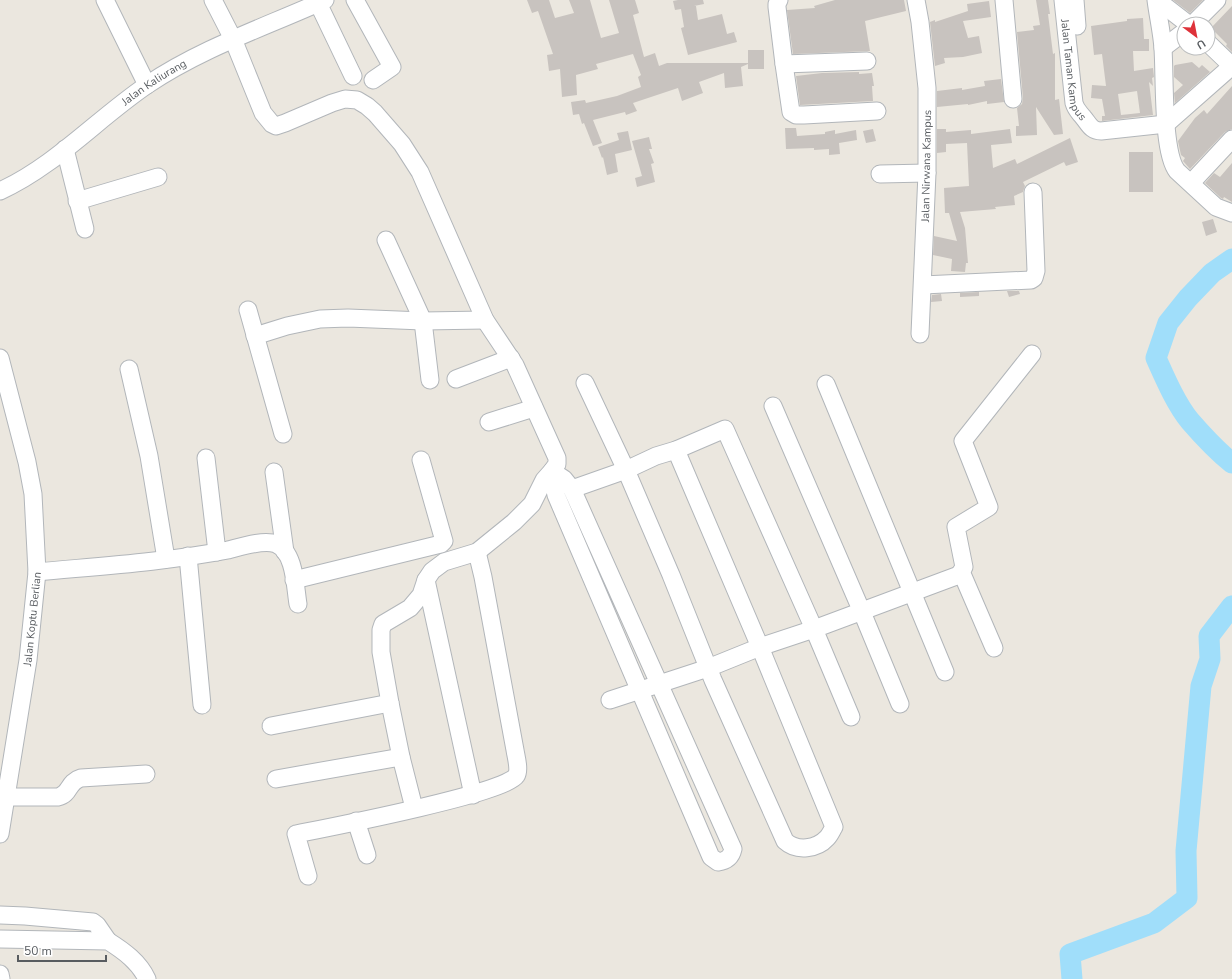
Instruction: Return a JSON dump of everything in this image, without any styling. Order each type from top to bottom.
[{"type":"street","points":[[105,0],[147,85]]},
{"type":"street","points":[[213,0],[233,39],[263,112],[272,124],[276,126],[285,123],[345,99],[357,100],[367,106],[384,122],[402,144],[420,172],[486,320],[515,365],[557,458],[557,464],[544,480],[532,504],[514,522],[477,552],[444,562],[432,571],[426,580],[421,595],[410,608],[383,624],[381,630],[381,652],[401,757],[414,808]]},
{"type":"street","points":[[355,0],[392,67],[373,80]]},
{"type":"street","points":[[779,0],[777,4],[790,110],[794,114],[804,115],[877,111]]},
{"type":"street","name":"Jalan Nirwana Kampus","points":[[916,0],[920,22],[927,88],[927,173],[920,334]]},
{"type":"street","points":[[1004,0],[1013,99]]},
{"type":"street","points":[[1156,0],[1177,16]]},
{"type":"street","points":[[1156,0],[1163,48],[1166,124],[1172,164],[1177,171],[1216,207],[1232,213]]},
{"type":"street","points":[[1201,16],[1217,0]]},
{"type":"street","points":[[321,1],[352,76]]},
{"type":"street","name":"Jalan Kaliurang","points":[[0,191],[41,168],[147,85],[189,61],[233,39],[321,1]]},
{"type":"street","name":"Jalan Taman Kampus","points":[[1069,2],[1085,98],[1083,117],[1089,126],[1098,131],[1166,124]]},
{"type":"street","points":[[1163,48],[1176,38]]},
{"type":"street","points":[[1166,124],[1232,66],[1216,51]]},
{"type":"street","points":[[784,64],[867,61]]},
{"type":"street","points":[[1191,184],[1232,140]]},
{"type":"street","points":[[65,149],[85,229]]},
{"type":"street","points":[[880,174],[927,173]]},
{"type":"street","points":[[77,201],[158,177]]},
{"type":"street","points":[[923,285],[1031,280],[1034,278],[1036,271],[1032,192]]},
{"type":"street","points":[[386,240],[423,321],[430,380]]},
{"type":"street","points":[[248,310],[283,434]]},
{"type":"street","points":[[255,336],[287,326],[320,319],[348,318],[423,321],[486,320]]},
{"type":"street","points":[[610,700],[708,668],[760,647],[862,612],[959,575],[964,567],[956,527],[989,507],[963,442],[1032,354]]},
{"type":"street","name":"Jalan Koptu Berlian","points":[[0,358],[4,395],[27,462],[33,494],[38,572],[28,660],[0,834]]},
{"type":"street","points":[[456,378],[511,358]]},
{"type":"street","points":[[129,370],[148,456],[166,559]]},
{"type":"street","points":[[585,383],[626,470],[671,575],[708,668],[786,841],[790,846],[798,848],[815,846],[827,838],[834,827],[760,647],[676,450]]},
{"type":"street","points":[[826,384],[945,672]]},
{"type":"street","points":[[773,406],[900,704]]},
{"type":"street","points":[[489,422],[534,408]]},
{"type":"street","points":[[572,489],[626,470],[656,456],[676,450],[725,429],[851,716]]},
{"type":"street","points":[[206,458],[216,552]]},
{"type":"street","points":[[294,580],[441,544],[444,541],[443,536],[422,460]]},
{"type":"street","points":[[552,471],[564,479],[572,489],[733,849],[732,855],[725,861],[718,862],[711,857],[556,495],[552,471]]},
{"type":"street","points":[[274,472],[285,552]]},
{"type":"street","points":[[38,572],[166,559],[216,552],[262,542],[275,544],[285,552],[289,559],[298,604]]},
{"type":"street","points":[[308,876],[296,834],[472,795],[515,779],[518,772],[483,577],[477,552]]},
{"type":"street","points":[[188,556],[202,705]]},
{"type":"street","points":[[959,575],[963,576],[994,648]]},
{"type":"street","points":[[426,580],[472,795]]},
{"type":"street","points":[[271,726],[390,703]]},
{"type":"street","points":[[276,780],[401,757]]},
{"type":"street","points":[[6,797],[58,797],[63,796],[76,779],[146,774]]},
{"type":"street","points":[[356,821],[367,855]]},
{"type":"street","points":[[0,915],[93,922],[98,925],[108,940],[120,948],[139,965],[147,979]]},
{"type":"street","points":[[0,939],[108,940]]},
{"type":"street","points":[[0,974],[1,979]]},
{"type":"building","points":[[527,0],[549,0],[555,18],[574,13],[569,0],[590,0],[601,38],[619,33],[609,0],[635,0],[639,13],[633,15],[644,57],[655,53],[659,66],[667,63],[748,63],[748,50],[764,50],[764,69],[748,69],[748,64],[741,67],[743,86],[725,88],[724,73],[699,82],[703,93],[682,101],[678,88],[633,103],[637,111],[626,115],[625,112],[593,120],[602,143],[593,146],[584,123],[582,124],[579,114],[573,115],[571,102],[585,100],[586,103],[617,96],[641,87],[638,77],[641,75],[633,54],[596,64],[598,69],[576,75],[577,95],[562,97],[560,69],[549,71],[547,55],[553,54],[538,11],[532,13]]},
{"type":"building","points":[[703,0],[704,4],[694,6],[696,6],[698,20],[722,14],[727,34],[734,32],[737,42],[688,55],[681,28],[684,27],[681,9],[675,10],[673,1]]},
{"type":"building","points":[[835,0],[904,0],[906,11],[865,21],[870,51],[793,54],[787,10],[815,8],[814,6]]},
{"type":"building","points":[[1036,0],[1048,0],[1050,14],[1048,14],[1053,54],[1055,53],[1055,100],[1059,99],[1063,134],[1054,135],[1036,107],[1037,135],[1016,136],[1016,126],[1019,126],[1017,108],[1022,104],[1023,98],[1017,32],[1034,30],[1033,26],[1040,25]]},
{"type":"building","points":[[1173,0],[1203,0],[1190,13]]},
{"type":"building","points":[[989,1],[991,17],[963,21],[968,38],[979,36],[982,53],[963,57],[944,58],[945,63],[935,66],[930,22],[935,20],[935,22],[968,11],[967,4]]},
{"type":"building","points":[[1232,6],[1232,52],[1226,46],[1227,44],[1216,33],[1216,23]]},
{"type":"building","points":[[1143,18],[1144,39],[1149,39],[1149,51],[1133,51],[1134,71],[1153,68],[1153,86],[1149,82],[1153,115],[1102,121],[1102,116],[1105,116],[1102,99],[1091,98],[1092,85],[1106,86],[1102,54],[1094,55],[1091,26],[1127,21],[1127,19]],"holes":[[[1137,91],[1140,113],[1121,115],[1118,94]]]},
{"type":"building","points":[[1192,62],[1199,68],[1202,65],[1210,72],[1175,103],[1174,93],[1183,85],[1174,77],[1174,66]]},
{"type":"building","points":[[859,72],[859,74],[872,73],[874,86],[872,86],[873,101],[800,105],[796,76],[822,73]]},
{"type":"building","points":[[1001,79],[1004,102],[987,104],[987,101],[968,105],[937,107],[937,91],[962,88],[962,90],[985,86],[984,81]]},
{"type":"building","points":[[1232,86],[1232,129],[1225,132],[1190,169],[1183,161],[1185,158],[1181,155],[1178,141],[1195,118],[1204,110],[1207,114]]},
{"type":"building","points":[[785,128],[796,128],[797,136],[825,134],[825,132],[835,130],[835,134],[856,130],[857,140],[839,143],[840,154],[829,155],[829,149],[786,149]]},
{"type":"building","points":[[873,129],[876,141],[866,143],[863,131]]},
{"type":"building","points":[[937,129],[946,129],[946,132],[971,130],[971,134],[1010,129],[1012,143],[991,145],[993,168],[1015,159],[1017,164],[1070,138],[1078,162],[1066,166],[1064,162],[1023,182],[1025,186],[1023,192],[1014,196],[1015,205],[995,207],[996,209],[960,212],[965,228],[968,263],[966,263],[965,272],[951,271],[952,259],[933,255],[934,236],[957,241],[949,213],[945,213],[944,188],[969,186],[967,143],[946,144],[946,152],[937,153]]},
{"type":"building","points":[[628,131],[632,150],[615,154],[618,172],[607,175],[603,157],[602,158],[598,147],[619,140],[617,133]]},
{"type":"building","points":[[649,137],[652,149],[649,149],[654,163],[651,164],[655,182],[637,187],[635,178],[642,176],[632,141]]},
{"type":"building","points":[[1129,152],[1153,152],[1153,192],[1129,192]]},
{"type":"building","points":[[1232,163],[1232,202],[1224,197],[1223,199],[1221,198],[1205,183],[1214,173],[1220,177]]},
{"type":"building","points":[[1213,219],[1217,232],[1206,236],[1202,222]]},
{"type":"building","points":[[1007,291],[1019,291],[1020,294],[1009,297]]},
{"type":"building","points":[[979,292],[979,296],[960,297],[960,293]]},
{"type":"building","points":[[941,294],[942,301],[931,302],[932,295]]},
{"type":"waterway","points":[[1232,259],[1212,273],[1188,298],[1168,323],[1156,358],[1171,391],[1185,414],[1210,443],[1232,463]]},
{"type":"waterway","points":[[1072,979],[1070,954],[1154,923],[1187,898],[1186,851],[1201,686],[1210,659],[1209,636],[1232,606]]}]
